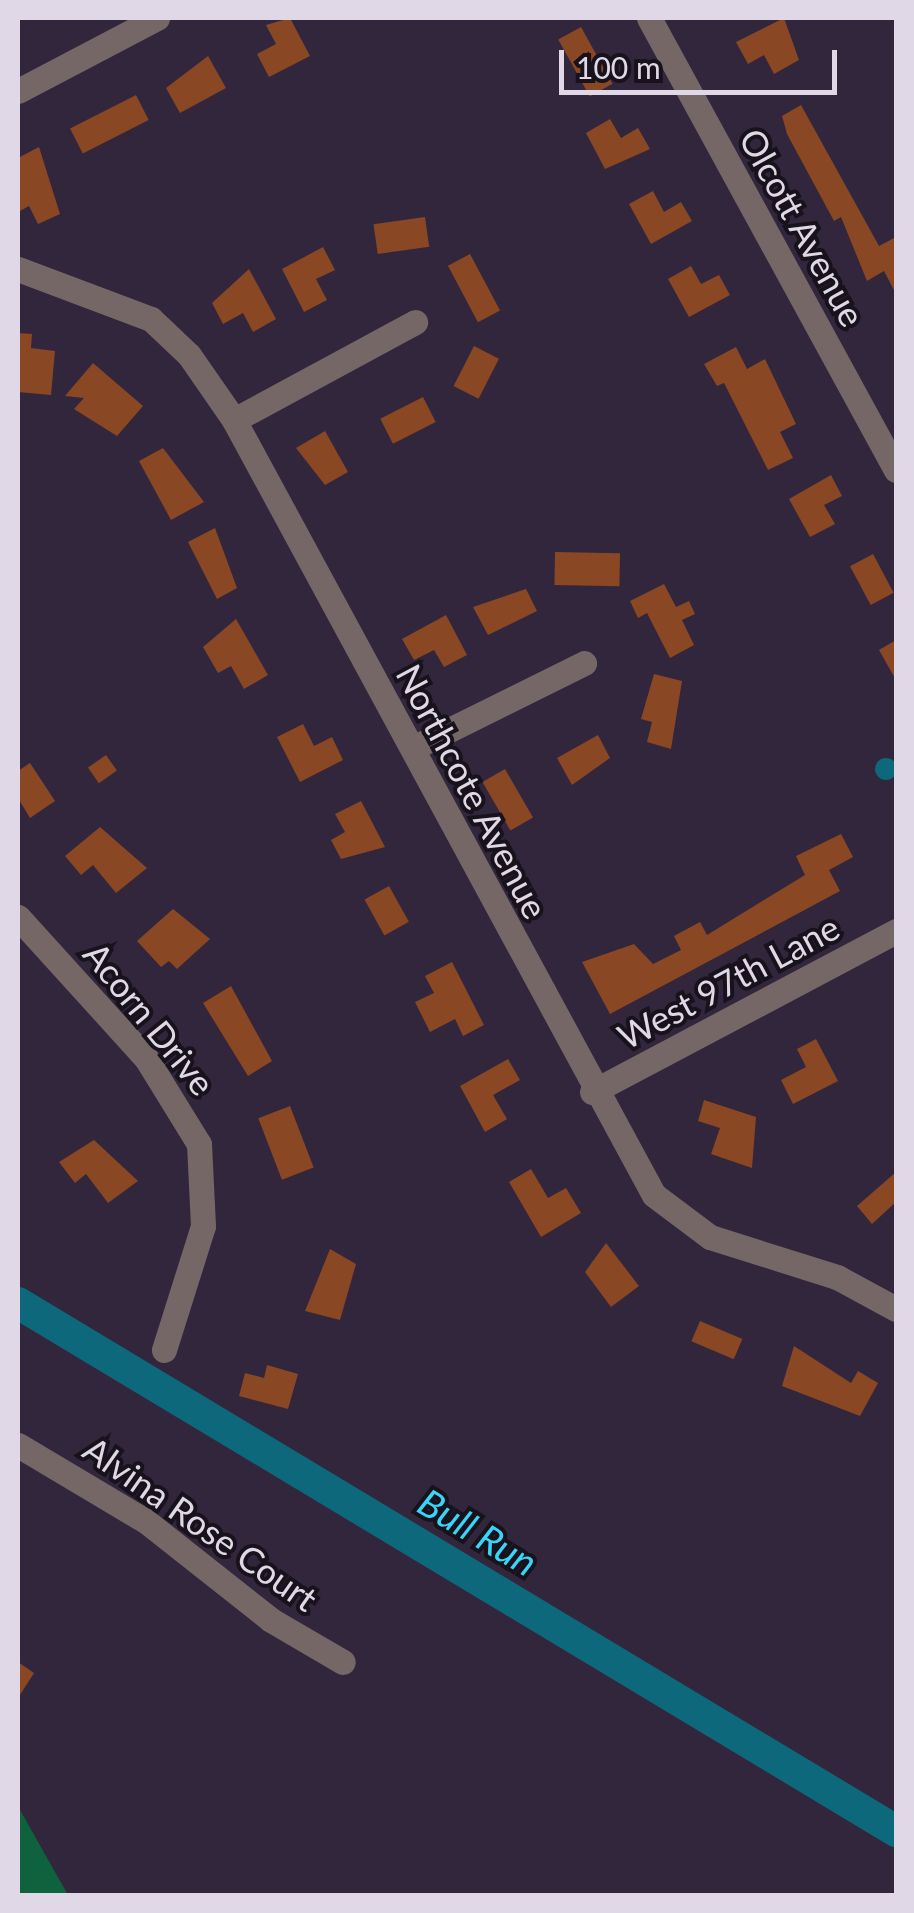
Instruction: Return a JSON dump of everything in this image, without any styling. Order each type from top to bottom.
[{"type":"street","points":[[18,91],[157,18]]},
{"type":"street","name":"Olcott Avenue","points":[[649,18],[896,470]]},
{"type":"street","name":"Northcote Avenue","points":[[18,269],[151,319],[190,355],[234,420],[592,1092],[643,1180],[681,1218],[896,1309]]},
{"type":"street","points":[[234,420],[415,322]]},
{"type":"street","points":[[412,748],[584,663]]},
{"type":"street","name":"Acorn Drive","points":[[18,917],[146,1058],[199,1144],[203,1226],[164,1350]]},
{"type":"street","name":"West 97th Lane","points":[[592,1092],[896,931]]},
{"type":"street","name":"Alvina Rose Court","points":[[18,1444],[147,1522],[271,1620],[343,1662]]},
{"type":"green space","points":[[20,1810],[68,1895],[18,1895]]},
{"type":"water","points":[[886,758],[894,761],[894,777],[886,780],[878,777],[875,769],[878,761]]},
{"type":"building","points":[[290,18],[310,56],[269,77],[257,54],[276,44],[266,25]]},
{"type":"building","points":[[784,18],[799,60],[774,74],[764,55],[748,64],[736,42]]},
{"type":"building","points":[[581,27],[613,84],[590,96],[558,40]]},
{"type":"building","points":[[208,56],[226,88],[180,113],[166,88]]},
{"type":"building","points":[[136,95],[149,120],[83,154],[70,129]]},
{"type":"building","points":[[801,105],[879,246],[896,237],[896,294],[884,271],[867,281],[841,217],[834,221],[787,134],[782,116]]},
{"type":"building","points":[[610,119],[621,138],[638,128],[650,149],[605,169],[586,133]]},
{"type":"building","points":[[39,147],[60,214],[38,224],[29,206],[18,212],[18,158]]},
{"type":"building","points":[[653,191],[664,212],[681,202],[692,221],[651,244],[629,204]]},
{"type":"building","points":[[425,217],[429,247],[378,254],[374,224]]},
{"type":"building","points":[[323,247],[335,270],[316,279],[327,300],[304,312],[282,269]]},
{"type":"building","points":[[470,254],[500,311],[478,322],[448,266]]},
{"type":"building","points":[[691,266],[701,284],[719,275],[730,295],[689,317],[668,279]]},
{"type":"building","points":[[249,269],[276,319],[253,332],[243,313],[223,324],[212,303]]},
{"type":"building","points":[[18,333],[32,334],[31,348],[55,351],[51,395],[18,392]]},
{"type":"building","points":[[474,346],[499,359],[479,399],[454,386]]},
{"type":"building","points":[[736,347],[747,369],[765,359],[796,424],[780,432],[793,458],[768,470],[724,383],[717,386],[704,364]]},
{"type":"building","points":[[93,363],[143,406],[117,436],[74,409],[84,398],[65,396]]},
{"type":"building","points":[[423,397],[436,422],[393,444],[380,419]]},
{"type":"building","points":[[325,431],[348,472],[325,485],[296,448]]},
{"type":"building","points":[[163,448],[204,502],[171,520],[139,461]]},
{"type":"building","points":[[831,475],[842,496],[824,505],[835,524],[810,537],[789,499]]},
{"type":"building","points":[[215,528],[237,588],[217,599],[188,542]]},
{"type":"building","points":[[555,552],[620,553],[619,586],[554,585]]},
{"type":"building","points":[[873,554],[894,593],[871,605],[850,566]]},
{"type":"building","points":[[664,584],[676,607],[689,601],[695,614],[682,620],[694,645],[670,658],[647,613],[638,618],[630,601]]},
{"type":"building","points":[[526,589],[537,611],[488,635],[473,607]]},
{"type":"building","points":[[446,615],[467,655],[444,667],[434,650],[414,660],[402,639]]},
{"type":"building","points":[[236,619],[268,675],[244,689],[231,666],[218,673],[203,647]]},
{"type":"building","points":[[896,640],[896,680],[879,650]]},
{"type":"building","points":[[654,674],[682,681],[671,749],[647,742],[652,722],[641,719]]},
{"type":"building","points":[[303,724],[314,746],[332,737],[343,760],[300,782],[277,737]]},
{"type":"building","points":[[598,735],[610,758],[572,785],[557,758]]},
{"type":"building","points":[[106,755],[117,771],[99,783],[88,768]]},
{"type":"building","points":[[30,763],[55,801],[30,818],[18,798],[18,771]]},
{"type":"building","points":[[505,769],[533,817],[510,830],[482,782]]},
{"type":"building","points":[[361,801],[385,847],[341,859],[331,840],[345,832],[335,814]]},
{"type":"building","points":[[100,827],[147,868],[116,893],[93,865],[81,875],[65,856]]},
{"type":"building","points":[[841,834],[853,857],[829,870],[840,891],[610,1014],[582,962],[634,944],[653,964],[681,950],[674,936],[700,922],[707,935],[805,875],[796,856]]},
{"type":"building","points":[[389,886],[409,922],[384,935],[365,900]]},
{"type":"building","points":[[173,909],[210,939],[177,969],[169,961],[161,967],[137,941]]},
{"type":"building","points":[[452,962],[484,1025],[463,1036],[455,1019],[430,1032],[415,1002],[434,993],[425,976]]},
{"type":"building","points":[[231,986],[272,1061],[248,1076],[203,1003]]},
{"type":"building","points":[[816,1039],[838,1081],[793,1104],[781,1080],[806,1067],[797,1049]]},
{"type":"building","points":[[508,1059],[520,1080],[493,1095],[507,1119],[485,1132],[460,1086]]},
{"type":"building","points":[[704,1100],[756,1117],[752,1168],[711,1154],[720,1128],[698,1121]]},
{"type":"building","points":[[290,1106],[314,1168],[282,1180],[258,1118]]},
{"type":"building","points":[[94,1140],[138,1181],[108,1203],[86,1174],[75,1183],[59,1162]]},
{"type":"building","points":[[531,1169],[548,1198],[566,1188],[581,1213],[541,1237],[509,1182]]},
{"type":"building","points":[[896,1172],[896,1202],[872,1224],[857,1206]]},
{"type":"building","points":[[606,1243],[639,1286],[611,1307],[585,1272]]},
{"type":"building","points":[[330,1249],[356,1264],[340,1320],[305,1311]]},
{"type":"building","points":[[700,1321],[742,1339],[734,1359],[691,1341]]},
{"type":"building","points":[[794,1346],[851,1383],[858,1371],[878,1383],[860,1416],[782,1386]]},
{"type":"building","points":[[267,1365],[298,1374],[288,1409],[239,1396],[245,1373],[264,1378]]},
{"type":"building","points":[[18,1662],[34,1673],[18,1698]]},
{"type":"waterway","name":"Bull Run","points":[[18,1303],[896,1831]]}]
